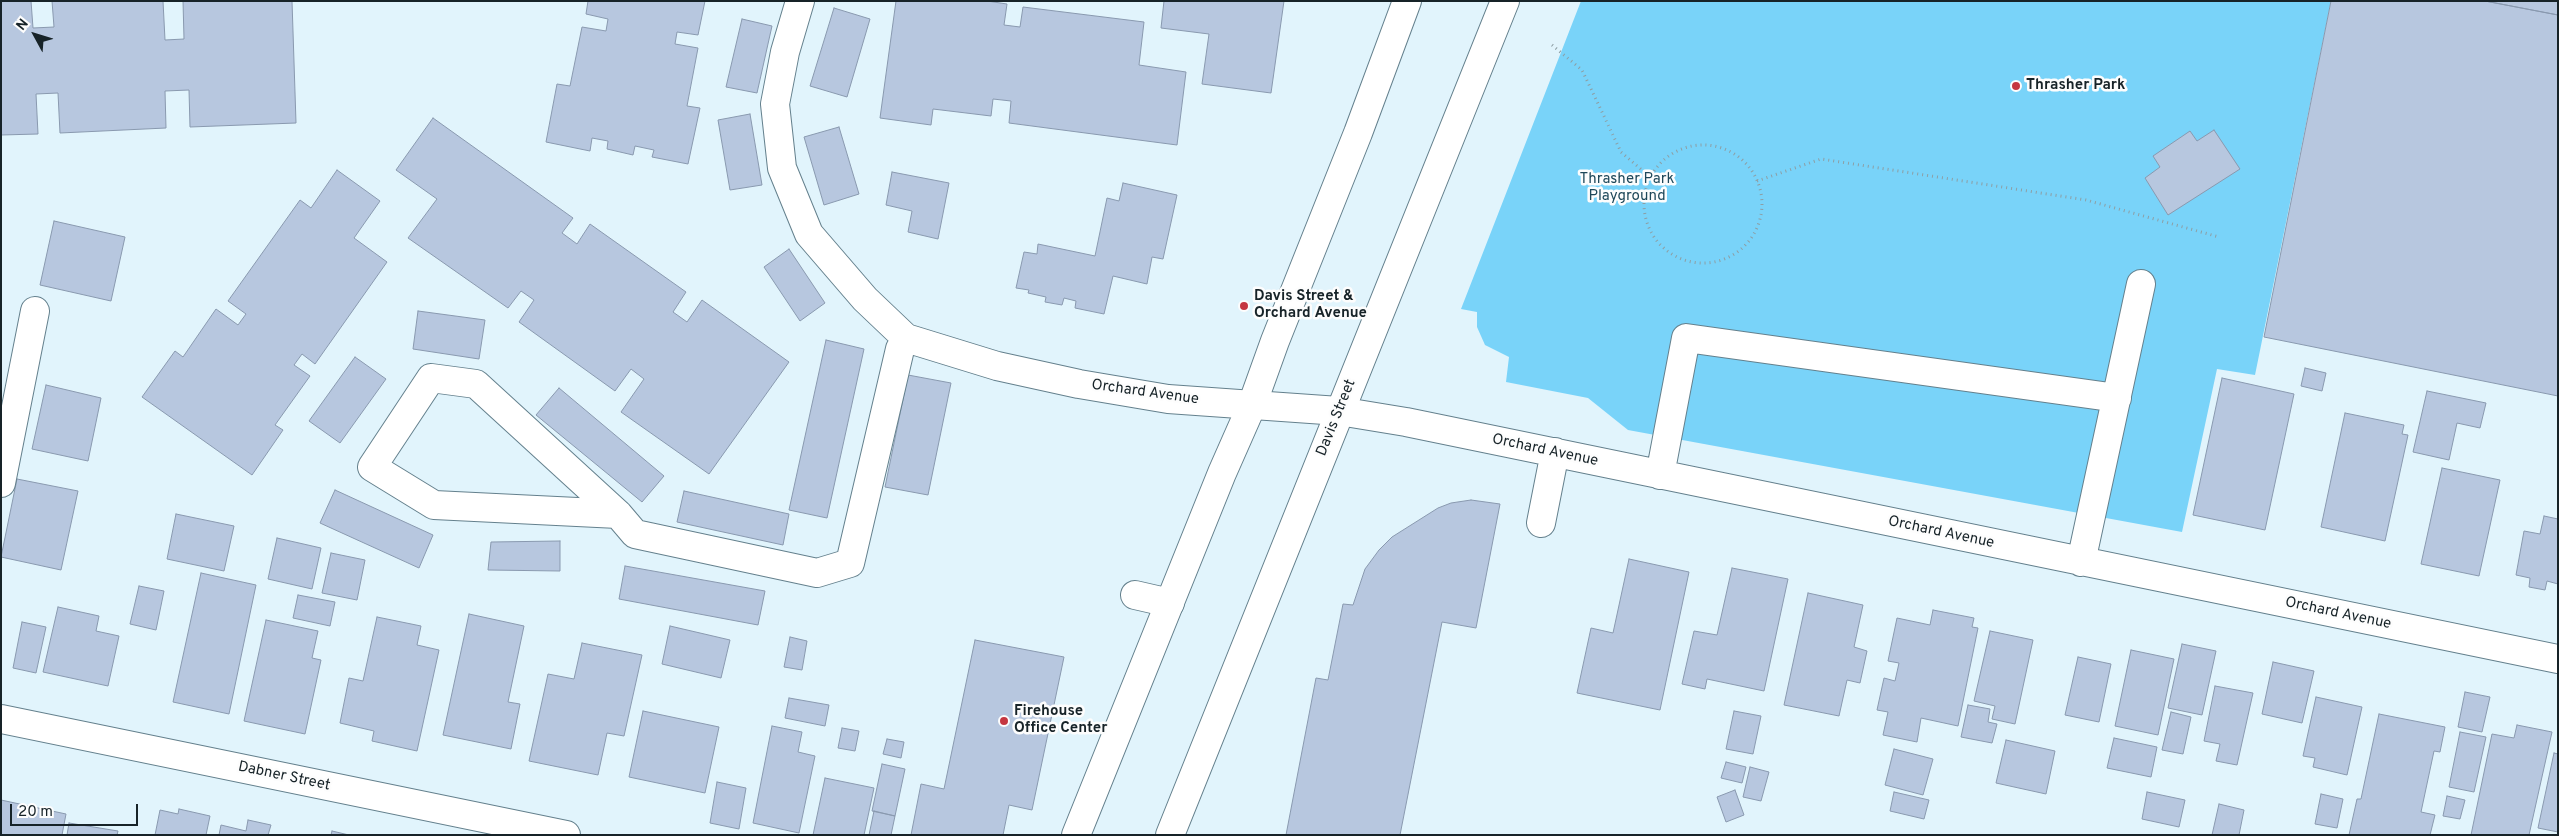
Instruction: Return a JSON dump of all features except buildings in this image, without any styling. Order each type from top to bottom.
[{"type":"street","name":"Orchard Avenue","points":[[800,1],[775,104],[782,168],[809,234],[864,299],[906,338],[997,366],[1079,384],[1168,399],[1340,411],[1406,422],[2558,659]]},
{"type":"street","points":[[1076,835],[1252,405],[1275,341],[1358,133],[1407,1]]},
{"type":"street","name":"Davis Street","points":[[1170,835],[1505,1]]},
{"type":"street","points":[[2081,562],[2141,284]]},
{"type":"street","points":[[1,483],[35,311]]},
{"type":"street","points":[[618,514],[434,505],[372,467],[431,378],[476,384],[618,514],[636,534],[817,574],[850,563],[900,349],[906,338]]},
{"type":"street","points":[[1660,475],[1686,338],[2117,398]]},
{"type":"street","points":[[1541,523],[1555,452]]},
{"type":"street","points":[[1135,594],[1170,603]]},
{"type":"street","name":"Dabner Street","points":[[1,719],[566,835]]},
{"type":"path","points":[[1552,45],[1582,70],[1621,152],[1650,177]]},
{"type":"path","points":[[1696,145],[1715,146],[1733,153],[1748,165],[1758,181],[1762,200],[1760,220],[1752,238],[1738,252],[1720,260],[1700,263],[1682,259],[1670,252],[1652,234],[1645,216],[1644,196],[1650,177],[1662,161],[1677,151],[1696,145]]},
{"type":"path","points":[[1758,181],[1821,159],[2086,200],[2219,237]]},
{"type":"green space","name":"Thrasher Park","points":[[1581,1],[2331,1],[2255,375],[2217,369],[2182,532],[1628,430],[1588,398],[1506,382],[1509,357],[1485,345],[1477,327],[1477,312],[1461,309]]},
{"type":"place","name":"Thrasher Park","points":[[2016,86]]},
{"type":"place","name":"Davis Street & Orchard Avenue","points":[[1244,306]]},
{"type":"place","name":"Firehouse Office Center","points":[[1004,721]]},
{"type":"park label","name":"Thrasher Park Playground","points":[[1627,188]]}]
